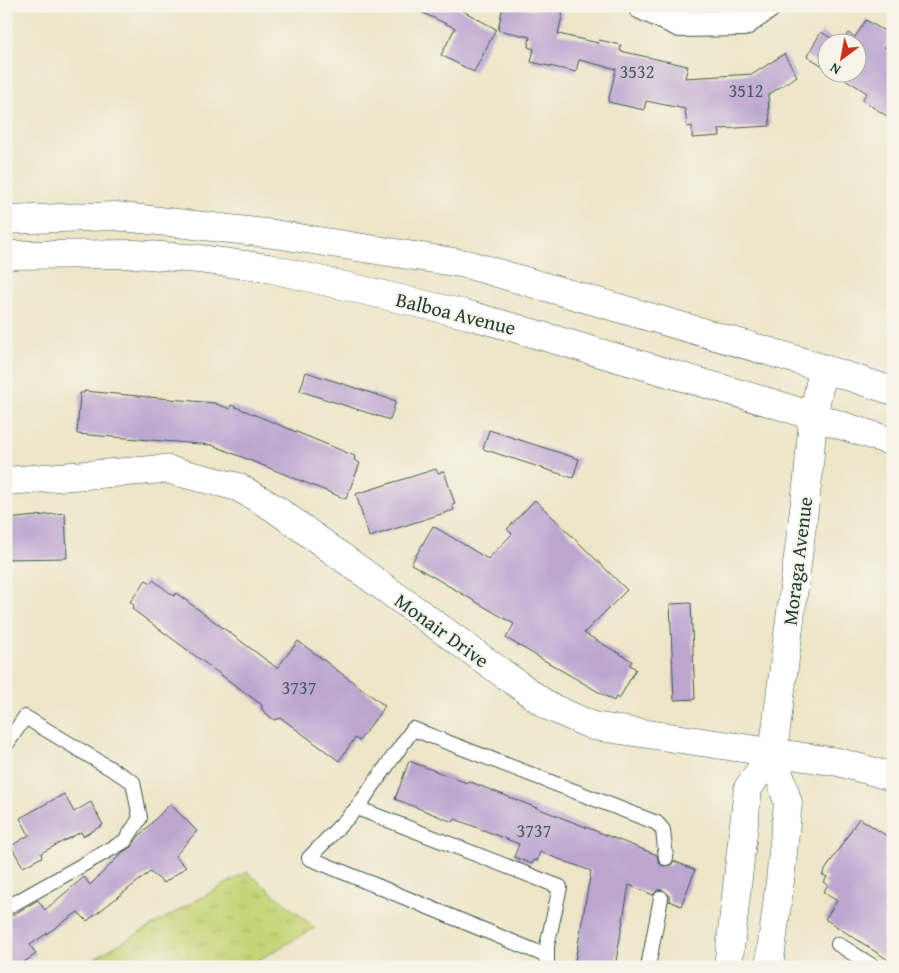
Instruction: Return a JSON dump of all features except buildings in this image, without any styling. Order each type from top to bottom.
[{"type":"main road","points":[[6,220],[115,216],[274,234],[466,264],[788,357],[893,391]]},
{"type":"main road","points":[[6,269],[27,268],[84,253]]},
{"type":"main road","name":"Balboa Avenue","points":[[6,255],[136,254],[198,259],[277,271],[469,315],[775,404],[893,442]]},
{"type":"main road","name":"Moraga Avenue","points":[[769,967],[788,803],[773,753],[808,478],[813,417],[823,369]]},
{"type":"main road","name":"Monair Drive","points":[[6,481],[165,469],[238,487],[274,508],[548,706],[594,726],[838,762],[893,777]]},
{"type":"main road","name":"Moraga Avenue","points":[[728,967],[748,788],[773,753]]},
{"type":"street","points":[[641,6],[680,24],[744,23],[768,6]]},
{"type":"lane","points":[[6,745],[25,717],[133,782],[140,818],[125,842],[6,908]]},
{"type":"lane","points":[[357,808],[560,887],[547,946],[547,961],[309,858],[357,808],[413,729],[657,823],[663,830],[666,858]]},
{"type":"lane","points":[[648,967],[661,898]]},
{"type":"lane","points":[[838,944],[874,967]]},
{"type":"green space","points":[[247,872],[315,928],[246,967],[78,967]]}]
